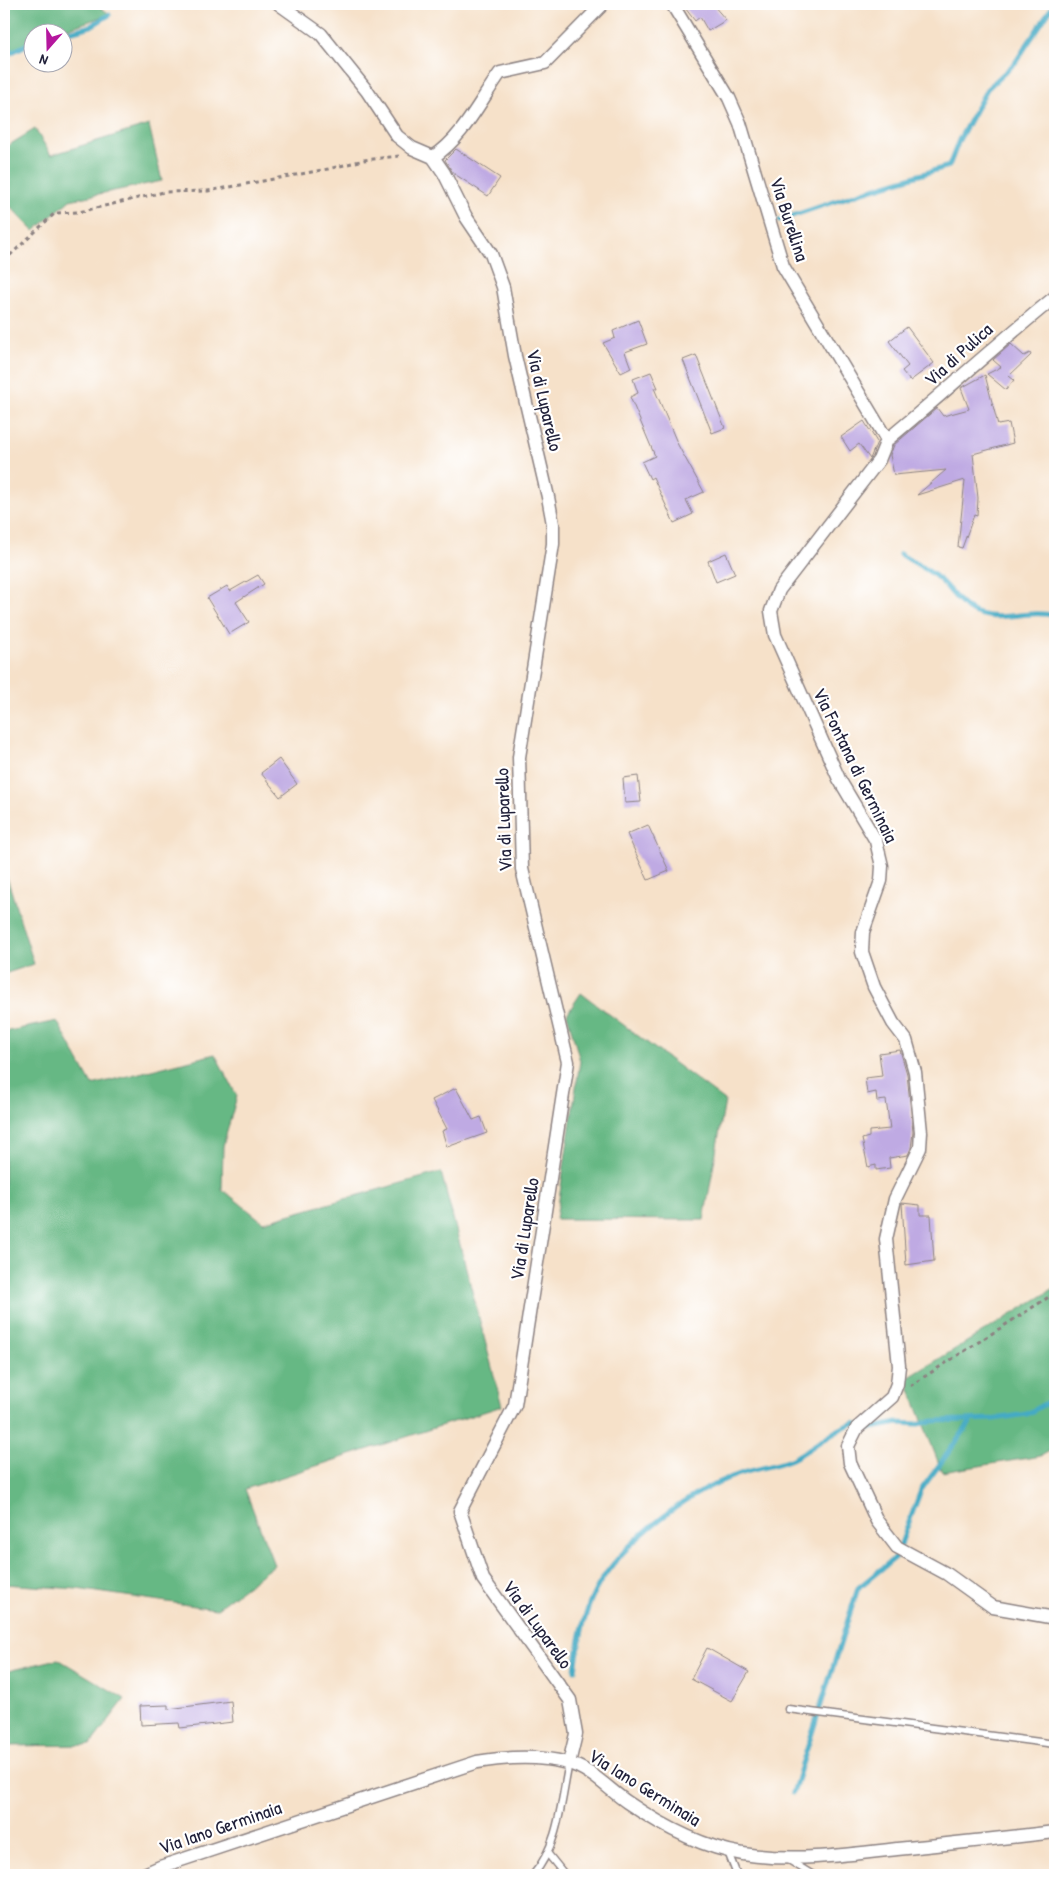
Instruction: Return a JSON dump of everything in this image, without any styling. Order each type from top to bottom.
[{"type":"street","points":[[279,4],[321,34],[367,91],[397,136],[412,148],[432,157],[442,152],[461,131],[500,73],[545,63],[603,4]]},
{"type":"street","name":"Via Burellina","points":[[672,4],[729,98],[740,122],[783,266],[887,440]]},
{"type":"street","name":"Via di Luparello","points":[[432,157],[497,266],[504,287],[514,356],[538,448],[553,524],[553,544],[519,757],[522,870],[568,1062],[516,1405],[460,1511],[483,1578],[570,1700],[576,1734],[569,1763]]},
{"type":"street","name":"Via di Pulica","points":[[887,440],[938,398],[1004,338],[1055,297]]},
{"type":"street","name":"Via Fontana di Germinaia","points":[[887,440],[880,460],[779,590],[771,611],[775,635],[810,717],[839,779],[876,841],[882,866],[881,881],[863,932],[862,952],[874,987],[893,1023],[906,1040],[915,1072],[921,1132],[920,1148],[895,1199],[886,1239],[898,1366],[897,1384],[892,1397]]},
{"type":"street","points":[[892,1397],[857,1428],[848,1446],[850,1463],[877,1521],[887,1536],[897,1547],[946,1574],[993,1607],[1055,1618]]},
{"type":"street","name":"Via Iano Germinaia","points":[[142,1875],[160,1866],[300,1819],[477,1762],[501,1758],[531,1758],[569,1763],[600,1780],[627,1802],[704,1845],[786,1859],[830,1857],[1055,1832]]},
{"type":"lane","points":[[788,1709],[1055,1744]]},
{"type":"lane","points":[[533,1875],[543,1863],[553,1842],[569,1763]]},
{"type":"lane","points":[[728,1850],[737,1875]]},
{"type":"lane","points":[[548,1854],[565,1875]]},
{"type":"lane","points":[[786,1859],[813,1875]]},
{"type":"path","points":[[4,261],[55,212],[79,212],[164,192],[208,191],[374,159],[402,156]]},
{"type":"path","points":[[892,1397],[1055,1293]]},
{"type":"green space","points":[[4,4],[95,4],[110,14],[72,27],[72,22],[22,22],[22,47],[4,57]]},
{"type":"green space","points":[[149,125],[162,181],[70,200],[34,231],[4,200],[4,148],[35,129],[51,155]]},
{"type":"green space","points":[[4,868],[34,964],[4,974]]},
{"type":"green space","points":[[581,993],[725,1101],[704,1220],[556,1219],[580,1061],[567,1014]]},
{"type":"green space","points":[[57,1021],[92,1085],[215,1054],[237,1096],[223,1146],[222,1189],[263,1222],[441,1172],[502,1406],[245,1489],[274,1565],[216,1609],[77,1589],[4,1584],[4,1032]]},
{"type":"green space","points":[[1055,1288],[1055,1448],[1041,1456],[942,1472],[906,1379]]},
{"type":"green space","points":[[58,1659],[125,1699],[90,1745],[4,1746],[4,1672]]},
{"type":"building","points":[[682,4],[716,4],[713,5],[726,20],[708,31],[700,17],[695,21]]},
{"type":"building","points":[[456,149],[500,178],[488,196],[453,173],[445,160]]},
{"type":"building","points":[[638,320],[647,344],[625,352],[631,368],[621,373],[603,343],[615,338],[613,331]]},
{"type":"building","points":[[907,327],[934,363],[910,381],[902,371],[908,366],[889,341]]},
{"type":"building","points":[[1011,344],[1024,356],[1030,353],[1031,355],[1009,376],[1014,380],[1006,390],[987,374],[1001,367],[993,360]]},
{"type":"building","points":[[696,355],[725,428],[712,433],[683,360]]},
{"type":"building","points":[[651,372],[658,388],[654,388],[678,445],[704,492],[686,500],[693,514],[674,523],[653,477],[650,479],[642,462],[655,456],[630,397],[638,393],[633,379]]},
{"type":"building","points":[[985,375],[998,425],[1009,423],[1013,443],[973,454],[978,498],[977,516],[974,515],[962,548],[958,547],[965,480],[917,495],[946,470],[894,475],[890,455],[894,445],[937,408],[943,416],[969,409],[961,388]]},
{"type":"building","points":[[864,421],[877,442],[870,459],[859,444],[850,451],[841,437]]},
{"type":"building","points":[[726,553],[735,574],[716,582],[708,561]]},
{"type":"building","points":[[258,575],[264,584],[236,602],[249,622],[229,634],[207,598],[227,586],[230,591]]},
{"type":"building","points":[[279,759],[297,784],[280,797],[261,773]]},
{"type":"building","points":[[638,776],[641,802],[625,803],[623,778]]},
{"type":"building","points":[[648,825],[669,871],[648,880],[627,834]]},
{"type":"building","points":[[900,1050],[907,1074],[913,1132],[911,1148],[908,1155],[889,1158],[890,1168],[876,1170],[876,1165],[868,1167],[862,1139],[869,1137],[869,1131],[890,1129],[886,1100],[877,1101],[876,1092],[867,1094],[865,1078],[882,1076],[879,1053]]},
{"type":"building","points":[[456,1088],[473,1120],[481,1117],[487,1133],[447,1147],[442,1131],[447,1129],[432,1100]]},
{"type":"building","points":[[902,1203],[920,1205],[920,1215],[931,1215],[934,1261],[906,1265]]},
{"type":"building","points":[[707,1648],[749,1672],[732,1701],[691,1679]]},
{"type":"building","points":[[231,1701],[233,1722],[180,1728],[179,1723],[141,1725],[140,1706],[168,1705],[168,1709]]},
{"type":"waterway","points":[[780,220],[949,166],[959,140],[987,89],[1015,63],[1054,4]]},
{"type":"waterway","points":[[72,31],[91,26],[109,15]]},
{"type":"waterway","points":[[4,59],[8,54],[22,47]]},
{"type":"waterway","points":[[900,554],[935,575],[962,604],[973,612],[998,617],[1036,614],[1055,616]]},
{"type":"waterway","points":[[575,1670],[585,1617],[591,1600],[601,1581],[616,1561],[653,1525],[674,1509],[717,1483],[737,1475],[792,1459],[837,1430],[854,1423],[867,1429],[898,1423],[918,1424],[934,1421],[995,1419],[1027,1414],[1055,1398]]},
{"type":"waterway","points":[[793,1793],[858,1588],[896,1557],[921,1490],[972,1420]]}]
